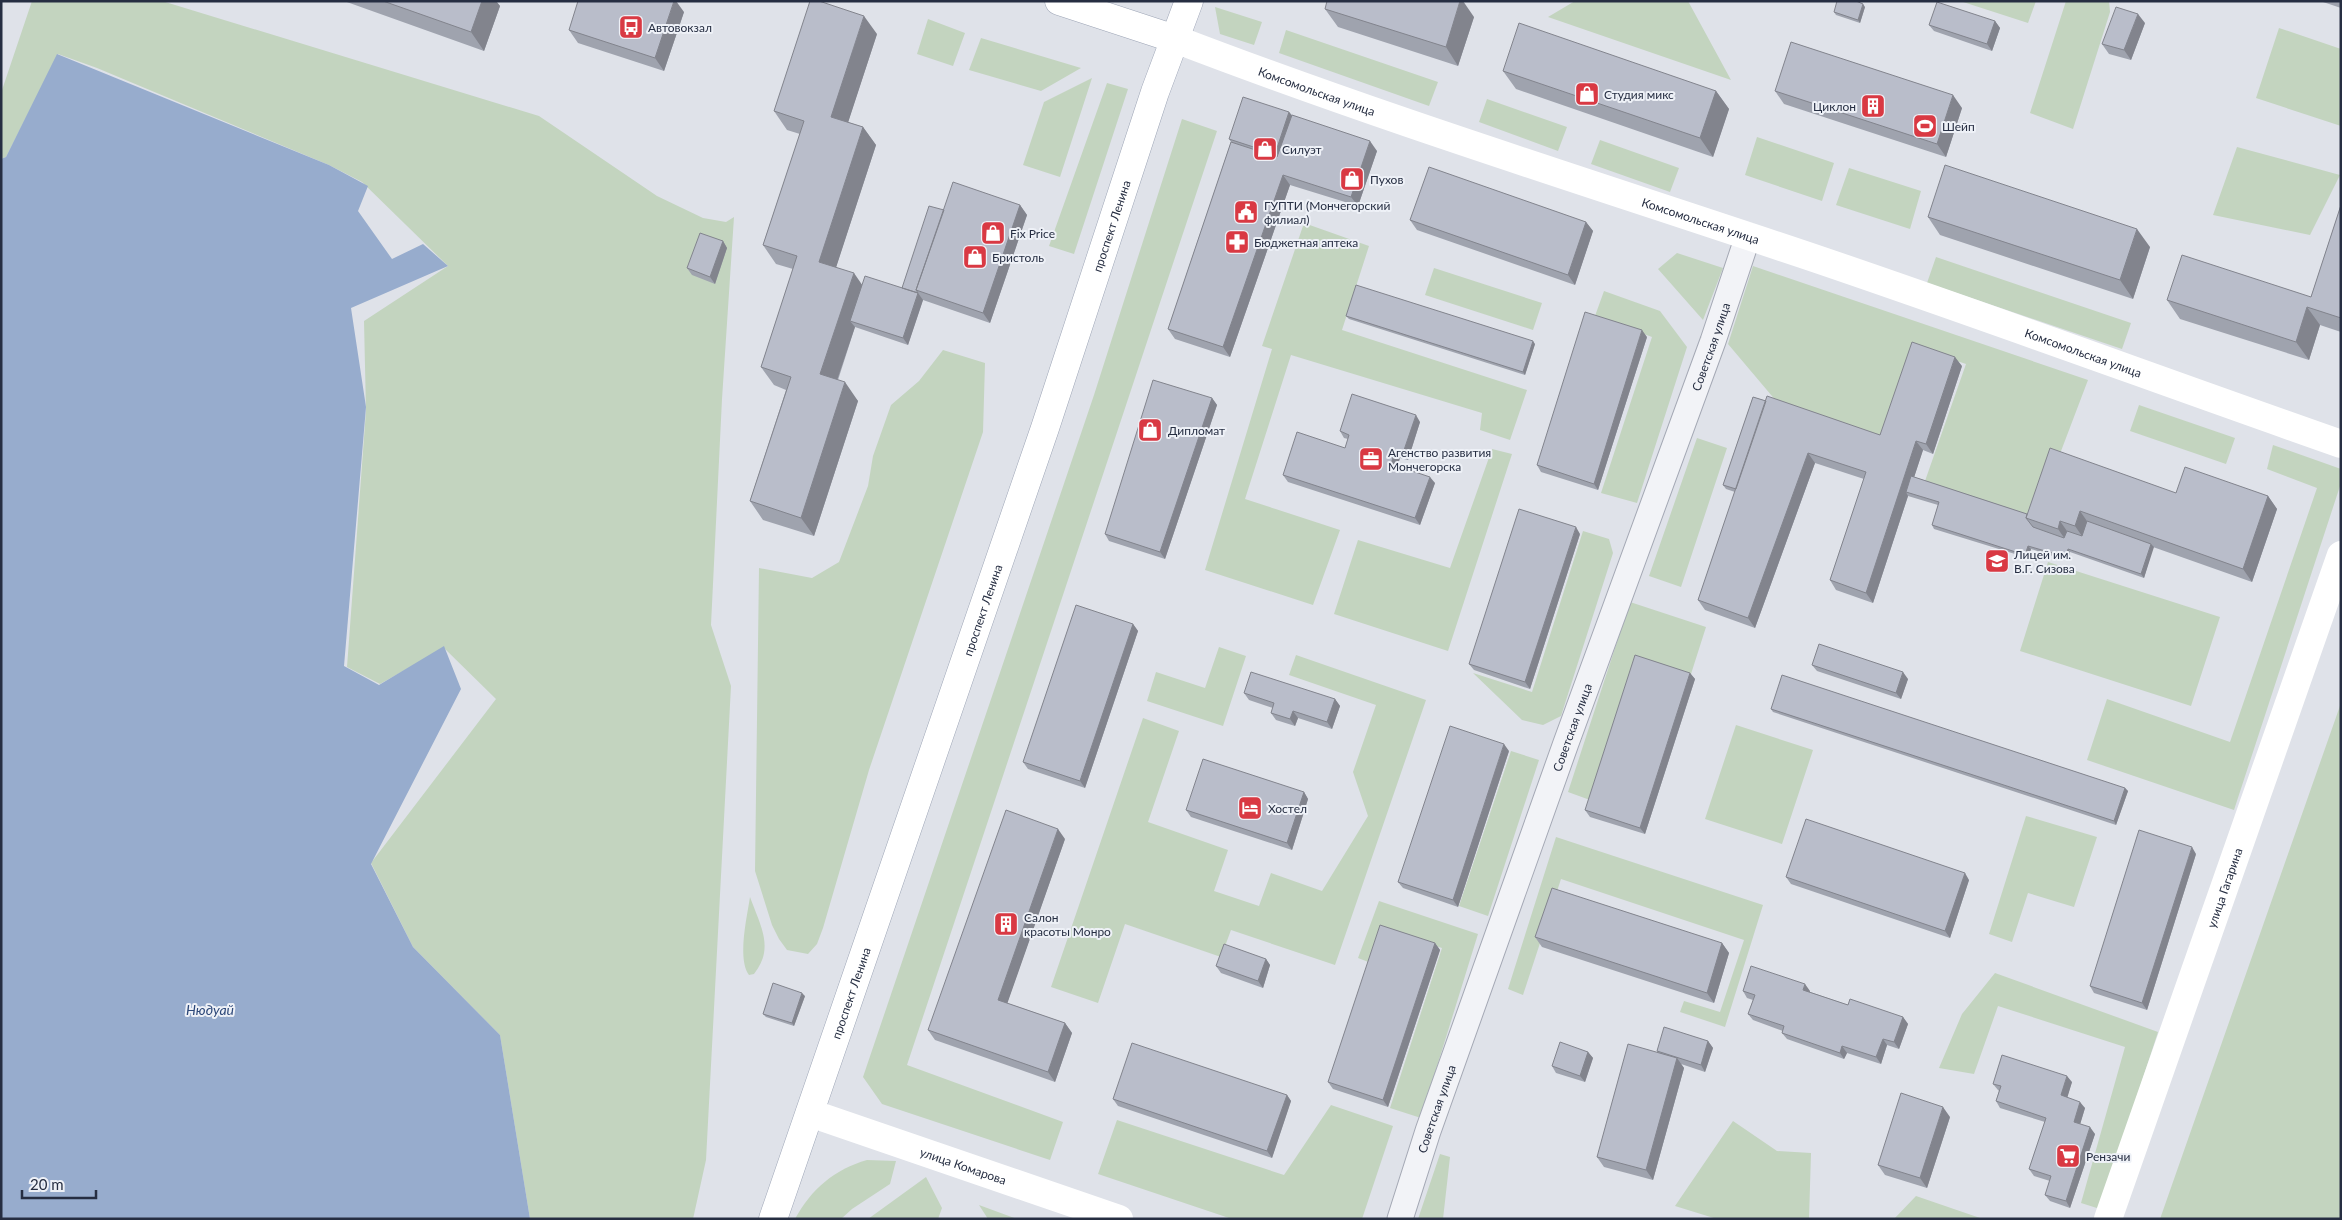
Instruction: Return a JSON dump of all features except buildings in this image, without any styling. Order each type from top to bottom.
[{"type":"main road","name":"Комсомольская улица","points":[[1059,1],[1174,39],[1257,71],[1412,125],[1748,236],[2341,444]]},
{"type":"main road","name":"проспект Ленина","points":[[773,1219],[1044,428],[1155,92],[1189,1]]},
{"type":"main road","name":"улица Гагарина","points":[[2108,1219],[2341,555]]},
{"type":"main road","name":"улица Комарова","points":[[810,1113],[1119,1219]]},
{"type":"street","name":"Советская улица","points":[[1400,1219],[1428,1131],[1566,742],[1713,341],[1748,236]]},
{"type":"green space","points":[[32,1],[162,1],[539,116],[657,196],[703,218],[726,222],[734,217],[722,399],[711,625],[731,686],[706,1160],[693,1219],[530,1219],[500,1035],[413,947],[371,863],[496,699],[444,648],[380,684],[347,667],[366,411],[364,321],[448,266],[362,182],[329,165],[97,68],[58,54],[6,157],[1,159],[1,93]]},
{"type":"green space","points":[[1575,1],[1688,1],[1731,80],[1548,17]]},
{"type":"green space","points":[[1960,1],[2036,1],[2028,23]]},
{"type":"green space","points":[[2066,1],[2109,1],[2110,12],[2073,129],[2030,113]]},
{"type":"green space","points":[[1215,7],[1262,22],[1254,45],[1220,34]]},
{"type":"green space","points":[[928,19],[965,33],[953,66],[917,54]]},
{"type":"green space","points":[[2279,28],[2341,49],[2341,126],[2256,98]]},
{"type":"green space","points":[[1286,30],[1438,82],[1429,106],[1279,53]]},
{"type":"green space","points":[[981,38],[1081,68],[1041,91],[969,70]]},
{"type":"green space","points":[[1092,78],[1060,177],[1023,165],[1044,102]]},
{"type":"green space","points":[[1107,83],[1128,89],[1074,254],[1049,246]]},
{"type":"green space","points":[[1487,99],[1567,127],[1558,151],[1479,122]]},
{"type":"green space","points":[[1182,119],[1217,131],[907,1065],[1063,1122],[1050,1160],[882,1104],[863,1077],[1094,395]]},
{"type":"green space","points":[[1757,137],[1834,163],[1822,201],[1745,175]]},
{"type":"green space","points":[[1600,140],[1679,168],[1670,192],[1591,164]]},
{"type":"green space","points":[[2237,147],[2340,175],[2310,235],[2213,215]]},
{"type":"green space","points":[[1849,168],[1921,191],[1910,229],[1836,205]]},
{"type":"green space","points":[[1304,223],[1369,246],[1342,330],[1527,390],[1510,440],[1480,430],[1482,413],[1291,355],[1245,499],[1340,530],[1313,605],[1205,570],[1272,349],[1262,346]]},
{"type":"green space","points":[[1677,253],[1723,268],[1703,320],[1658,269]]},
{"type":"green space","points":[[1936,257],[2131,323],[2122,349],[1927,283]]},
{"type":"green space","points":[[1753,266],[2088,380],[2036,517],[1925,481],[1966,364],[1918,348],[1886,440],[1777,402],[1728,344]]},
{"type":"green space","points":[[1434,268],[1542,303],[1533,330],[1425,295]]},
{"type":"green space","points":[[1604,291],[1660,311],[1687,347],[1637,503],[1601,493],[1652,337],[1595,316]]},
{"type":"green space","points":[[943,350],[985,363],[983,432],[869,770],[817,944],[808,954],[787,950],[772,925],[755,871],[759,568],[812,578],[839,562],[868,486],[873,456],[891,405],[919,381]]},
{"type":"green space","points":[[2139,405],[2235,438],[2226,464],[2130,431]]},
{"type":"green space","points":[[1697,438],[1727,448],[1681,587],[1649,576]]},
{"type":"green space","points":[[2273,445],[2341,469],[2341,483],[2234,810],[2087,760],[2107,699],[2230,742],[2317,488],[2267,469]]},
{"type":"green space","points":[[1492,449],[1512,454],[1448,651],[1334,614],[1358,540],[1450,568]]},
{"type":"green space","points":[[1583,531],[1609,539],[1613,553],[1561,716],[1543,725],[1522,720],[1473,673],[1532,692]]},
{"type":"green space","points":[[2048,562],[2220,617],[2191,706],[2020,651]]},
{"type":"green space","points":[[1630,602],[1706,627],[1691,674],[1590,800],[1568,792]]},
{"type":"green space","points":[[1219,647],[1246,656],[1223,726],[1147,701],[1156,672],[1205,688]]},
{"type":"green space","points":[[1296,655],[1426,700],[1335,965],[1231,930],[1221,957],[1125,924],[1098,1003],[1051,987],[1143,718],[1179,731],[1148,822],[1228,850],[1214,891],[1259,906],[1271,873],[1322,891],[1368,816],[1353,772],[1376,705],[1289,675]]},
{"type":"green space","points":[[2341,703],[2341,1219],[2160,1219]]},
{"type":"green space","points":[[1736,725],[1813,750],[1782,844],[1705,819]]},
{"type":"green space","points":[[1511,751],[1539,760],[1488,916],[1459,906]]},
{"type":"green space","points":[[2026,816],[2097,837],[2074,907],[2028,893],[2012,942],[1989,934]]},
{"type":"green space","points":[[1556,837],[1763,905],[1725,1027],[1680,1012],[1684,1001],[1720,1012],[1744,940],[1561,879],[1523,995],[1508,989]]},
{"type":"green space","points":[[750,897],[764,936],[765,946],[760,964],[754,974],[749,975],[745,968],[743,949]]},
{"type":"green space","points":[[1379,901],[1478,934],[1421,1118],[1390,1108],[1442,948],[1383,930],[1371,963],[1358,958]]},
{"type":"green space","points":[[1995,973],[2158,1032],[2100,1209],[2081,1203],[2125,1047],[1998,1006],[1974,1074],[1939,1068],[1962,1014]]},
{"type":"green space","points":[[1331,1105],[1393,1126],[1362,1219],[1232,1219],[1098,1174],[1117,1120],[1284,1175]]},
{"type":"green space","points":[[1733,1121],[1777,1151],[1811,1153],[1809,1219],[1717,1219],[1675,1206]]},
{"type":"green space","points":[[1440,1154],[1450,1157],[1443,1219],[1418,1219]]},
{"type":"green space","points":[[867,1160],[896,1161],[890,1184],[852,1209],[841,1219],[795,1219],[808,1198],[825,1182],[844,1169]]},
{"type":"green space","points":[[926,1177],[942,1208],[938,1219],[868,1219]]},
{"type":"green space","points":[[1916,1196],[1983,1219],[1894,1219]]},
{"type":"green space","points":[[979,1205],[1017,1219],[988,1219]]},
{"type":"water","name":"Нюдуай","points":[[57,54],[329,165],[368,186],[358,211],[392,259],[423,244],[448,266],[351,308],[366,407],[344,666],[379,685],[444,646],[461,689],[371,864],[413,947],[500,1035],[530,1219],[1,1219],[1,159],[6,157]]},
{"type":"place","name":"Автовокзал","points":[[631,27]]},
{"type":"place","name":"Студия микс","points":[[1587,94]]},
{"type":"place","name":"Циклон","points":[[1873,106]]},
{"type":"place","name":"Шейп","points":[[1925,126]]},
{"type":"place","name":"Силуэт","points":[[1265,149]]},
{"type":"place","name":"Пухов","points":[[1352,179]]},
{"type":"place","name":"ГУПТИ (Мончегорский филиал)","points":[[1246,212]]},
{"type":"place","name":"Fix Price","points":[[993,233]]},
{"type":"place","name":"Бюджетная аптека","points":[[1237,242]]},
{"type":"place","name":"Бристоль","points":[[975,257]]},
{"type":"place","name":"Дипломат","points":[[1150,430]]},
{"type":"place","name":"Агенство развития Мончегорска","points":[[1371,459]]},
{"type":"place","name":"Лицей им. В.Г. Сизова","points":[[1997,561]]},
{"type":"place","name":"Хостел","points":[[1250,808]]},
{"type":"place","name":"Салон красоты Монро","points":[[1006,924]]},
{"type":"place","name":"Рензачи","points":[[2068,1156]]}]
